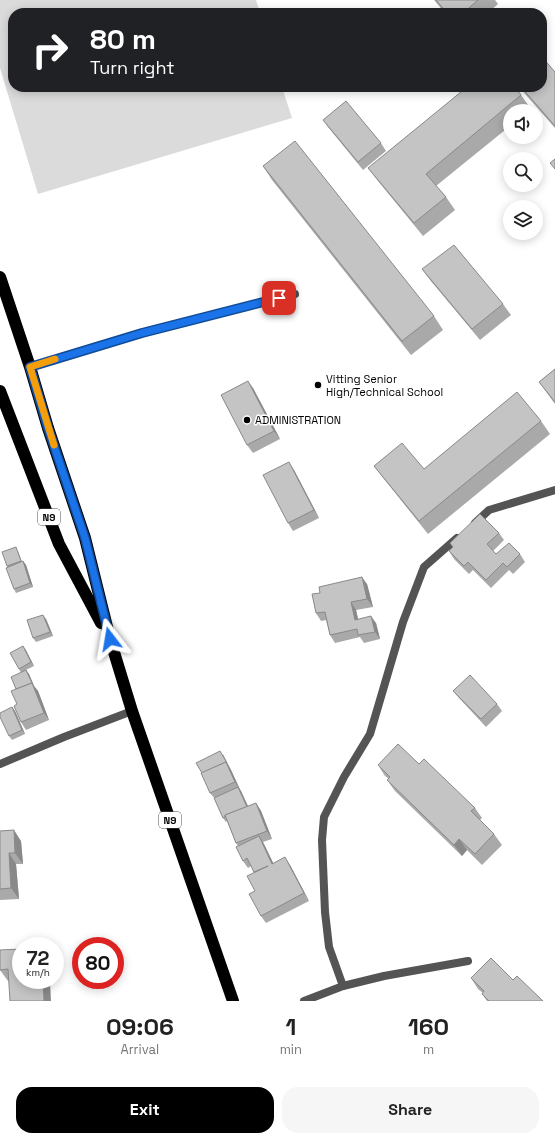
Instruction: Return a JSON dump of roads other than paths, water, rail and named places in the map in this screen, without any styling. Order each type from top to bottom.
[{"type":"highway","name":"N9","points":[[0,277],[85,538],[110,639],[132,712],[233,1001]]},
{"type":"highway","name":"N9","points":[[0,391],[59,544],[110,639]]},
{"type":"street","points":[[30,367],[142,333],[294,294]]},
{"type":"street","points":[[343,986],[330,947],[325,912],[322,840],[324,817],[344,777],[370,734],[404,622],[424,567],[489,510],[555,490]]},
{"type":"street","points":[[0,764],[64,736],[132,712]]},
{"type":"street","points":[[304,1001],[343,986],[384,976],[468,961]]},
{"type":"place","name":"Vitting Senior High/Technical School","points":[[318,385]]},
{"type":"place","name":"ADMINISTRATION","points":[[247,420]]}]
